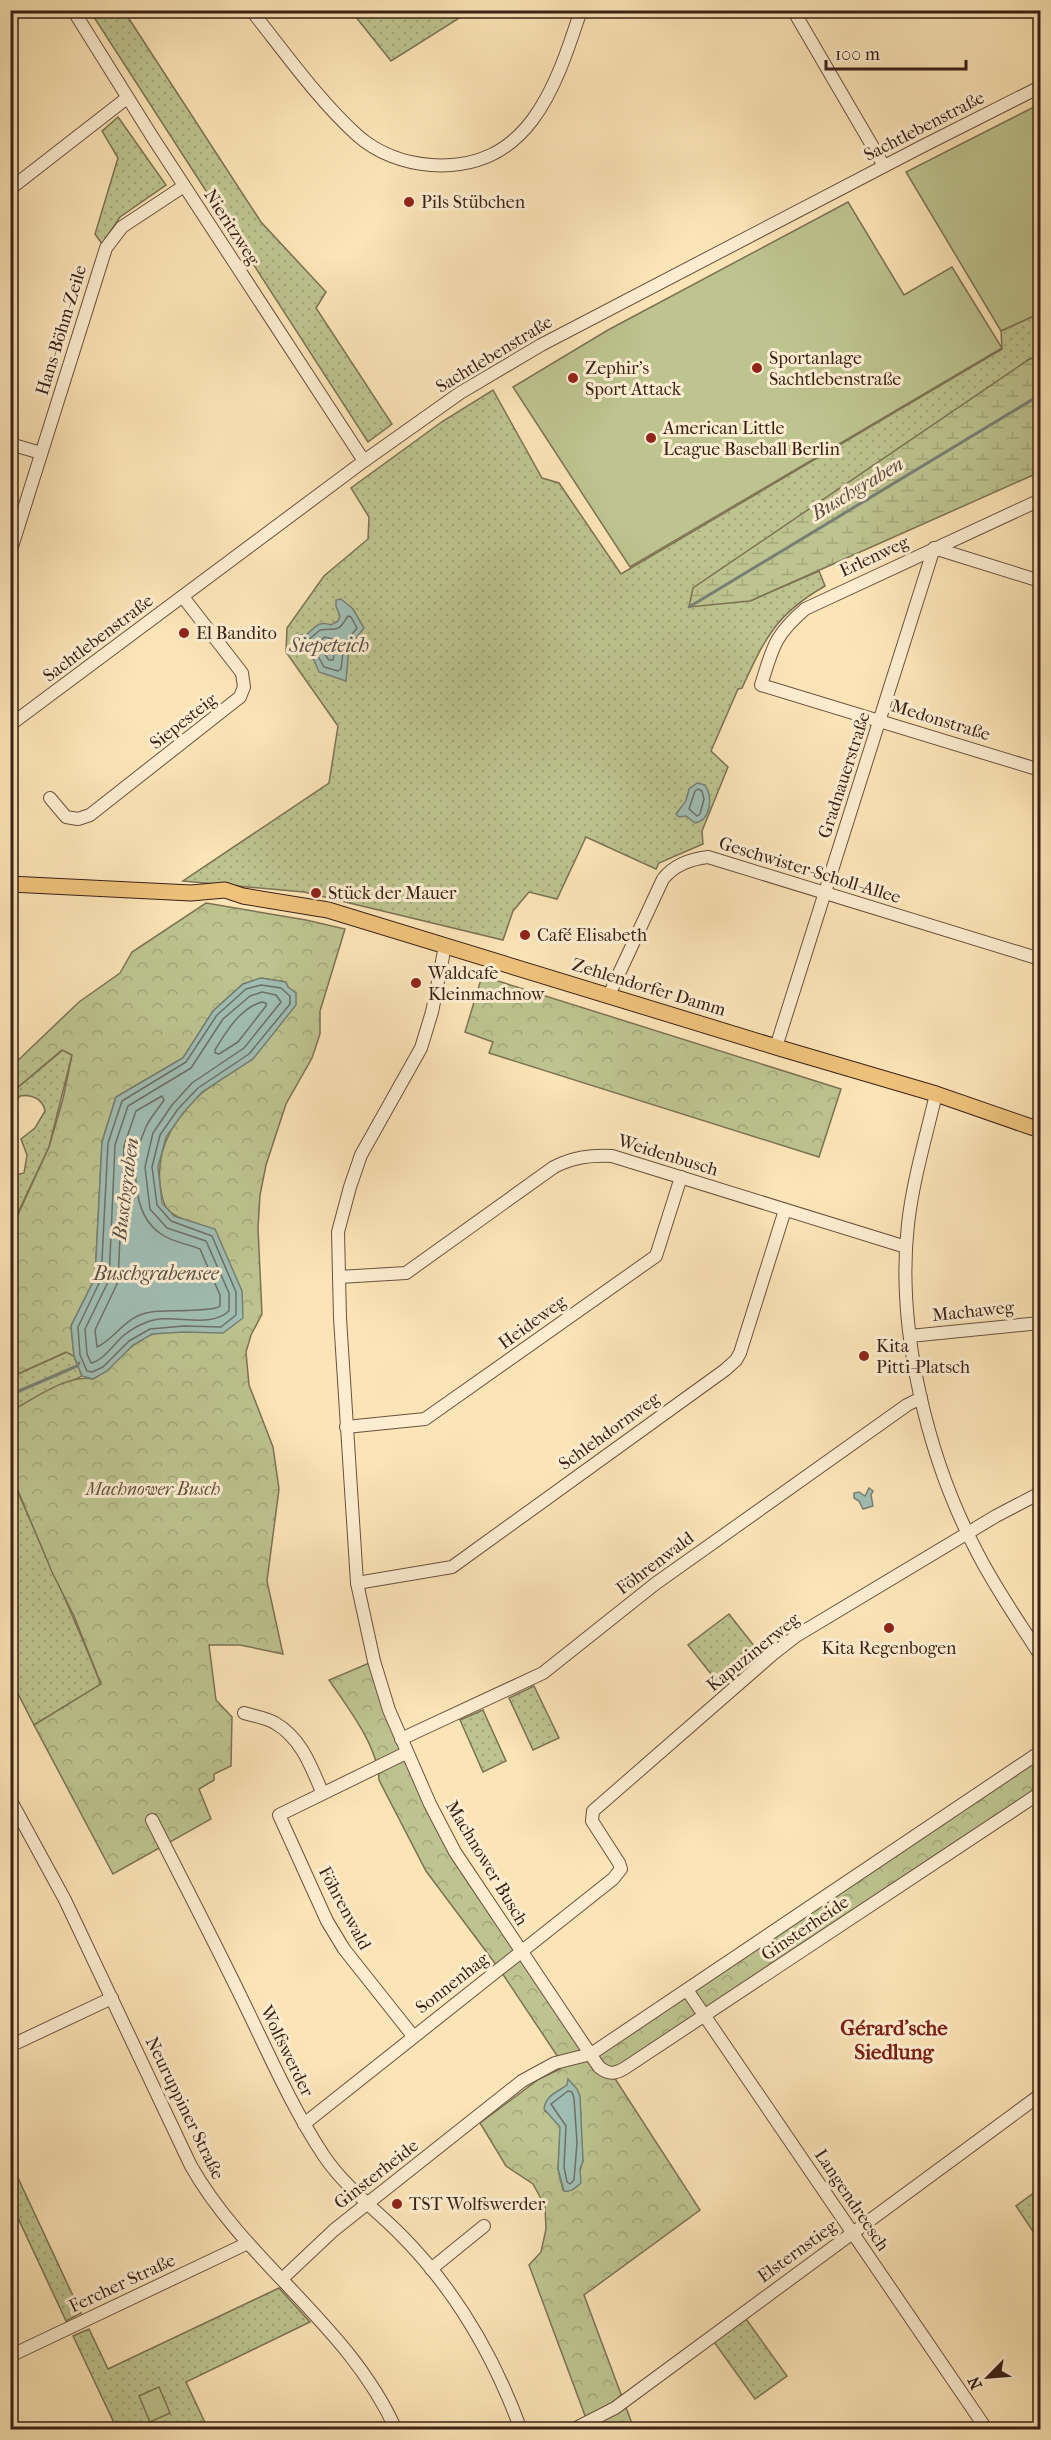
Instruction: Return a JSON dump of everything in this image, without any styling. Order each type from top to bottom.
[{"type":"main road","name":"Zehlendorfer Damm","points":[[10,884],[221,894],[328,910],[1039,1125]]},
{"type":"street","name":"Nieritzweg","points":[[73,10],[127,98],[364,461]]},
{"type":"street","points":[[251,10],[357,135],[382,152],[400,160],[443,166],[466,163],[489,155],[507,145],[526,128],[553,88],[581,10]]},
{"type":"street","points":[[793,10],[884,166]]},
{"type":"street","name":"Sachtlebenstraße","points":[[10,725],[364,461],[460,393],[541,345],[1041,87]]},
{"type":"street","points":[[10,189],[127,98]]},
{"type":"street","name":"Hans-Böhm-Zeile","points":[[10,553],[106,248],[122,227],[184,186]]},
{"type":"street","points":[[10,444],[41,453]]},
{"type":"street","name":"Erlenweg","points":[[761,685],[776,640],[789,623],[805,609],[1041,500]]},
{"type":"street","points":[[934,548],[1041,581]]},
{"type":"street","name":"Gradnauerstraße","points":[[776,1047],[934,548]]},
{"type":"street","name":"Siepesteig","points":[[50,798],[66,817],[74,819],[88,816],[240,697],[244,687],[242,673],[183,597]]},
{"type":"street","name":"Medonstraße","points":[[761,685],[1041,770]]},
{"type":"street","name":"Geschwister-Scholl-Allee","points":[[609,995],[663,879],[672,868],[695,859],[708,857],[1041,959]]},
{"type":"street","name":"Machnower Busch","points":[[445,946],[432,1012],[421,1048],[361,1155],[338,1232],[346,1427],[357,1583],[374,1661],[400,1739],[455,1852],[591,2054]]},
{"type":"street","points":[[936,1094],[911,1201],[906,1247],[910,1336],[921,1398],[937,1456],[967,1533],[999,1592],[1041,1655]]},
{"type":"street","name":"Weidenbusch","points":[[339,1277],[406,1273],[554,1167],[578,1157],[612,1156],[906,1247]]},
{"type":"street","name":"Heideweg","points":[[346,1427],[425,1419],[656,1256],[681,1177]]},
{"type":"street","name":"Schlehdornweg","points":[[357,1583],[452,1566],[725,1370],[740,1353],[785,1210]]},
{"type":"street","name":"Machaweg","points":[[910,1336],[1041,1323]]},
{"type":"street","name":"Föhrenwald","points":[[400,1739],[543,1673],[712,1543],[907,1405],[921,1398]]},
{"type":"street","name":"Kapuzinerweg","points":[[621,1869],[592,1821],[593,1811],[796,1636],[967,1533],[1041,1493]]},
{"type":"street","points":[[244,1713],[274,1722],[292,1736],[304,1753],[322,1792]]},
{"type":"street","name":"Ginsterheide","points":[[282,2278],[334,2230],[522,2081],[555,2063],[591,2054],[1041,1752]]},
{"type":"street","name":"Föhrenwald","points":[[406,1753],[322,1792],[279,1815],[327,1920],[344,1949],[413,2036]]},
{"type":"street","name":"Ginsterheide","points":[[591,2054],[604,2071],[617,2073],[1041,1793]]},
{"type":"street","name":"Neuruppiner Straße","points":[[10,1799],[51,1873],[205,2191],[363,2372],[377,2392],[396,2430]]},
{"type":"street","name":"Wolfswerder","points":[[152,1820],[304,2124],[346,2184],[400,2234],[465,2313],[489,2353],[508,2394],[521,2430]]},
{"type":"street","name":"Sonnenhag","points":[[304,2124],[613,1879],[621,1869]]},
{"type":"street","name":"Langendreesch","points":[[687,1990],[987,2430]]},
{"type":"street","points":[[10,2046],[112,1998]]},
{"type":"street","name":"Elsternstieg","points":[[572,2430],[615,2408],[1041,2095]]},
{"type":"street","points":[[431,2269],[484,2226]]},
{"type":"street","name":"Fercher Straße","points":[[10,2356],[249,2243]]},
{"type":"street","points":[[1037,2430],[1041,2427]]},
{"type":"green space","points":[[90,11],[124,11],[261,222],[326,292],[316,308],[392,424],[368,442]]},
{"type":"green space","points":[[351,11],[466,11],[461,17],[391,61]]},
{"type":"green space","points":[[1040,104],[1040,313],[1001,331],[906,172]]},
{"type":"green space","points":[[118,117],[166,185],[120,217],[102,244],[95,234],[118,158],[102,131]]},
{"type":"green space","name":"Sportanlage Sachtlebenstraße","points":[[848,202],[904,295],[952,267],[1002,348],[630,567],[513,387],[608,330]]},
{"type":"green space","points":[[1040,313],[1040,355],[1028,360],[750,601],[819,571],[825,586],[808,596],[783,617],[765,641],[742,688],[738,689],[711,751],[728,767],[702,831],[703,844],[659,863],[656,869],[586,837],[557,899],[529,892],[513,911],[503,940],[304,892],[183,881],[329,783],[338,726],[286,652],[287,628],[324,576],[368,539],[369,517],[351,488],[443,421],[493,390],[542,478],[559,483],[621,574],[1002,349],[1001,331]]},
{"type":"green space","points":[[1040,355],[1040,472],[750,601],[689,607],[693,588],[1028,360]]},
{"type":"green space","name":"Machnower Busch","points":[[206,903],[345,929],[320,1011],[320,1034],[312,1058],[286,1104],[266,1165],[260,1195],[258,1228],[262,1314],[251,1335],[246,1352],[249,1385],[273,1447],[279,1489],[267,1581],[283,1654],[240,1645],[209,1645],[216,1700],[232,1717],[231,1766],[214,1774],[214,1780],[199,1789],[211,1819],[113,1874],[34,1725],[101,1684],[74,1616],[52,1572],[11,1474],[11,1411],[62,1384],[83,1378],[93,1379],[134,1344],[150,1335],[163,1332],[184,1332],[191,1223],[171,1213],[163,1200],[160,1170],[164,1145],[183,1112],[229,1068],[288,987],[285,982],[261,978],[243,984],[213,1011],[183,1058],[116,1097],[102,1142],[95,1278],[71,1326],[74,1356],[66,1352],[11,1377],[11,1230],[49,1147],[63,1099],[72,1055],[62,1050],[11,1093],[11,1067],[79,1002],[120,973],[132,952]]},
{"type":"green space","points":[[482,976],[841,1089],[819,1157],[489,1053],[493,1042],[465,1032]]},
{"type":"green space","points":[[63,1050],[72,1055],[49,1147],[13,1223],[10,1222],[11,1173],[16,1175],[24,1173],[27,1155],[21,1139],[35,1128],[45,1111],[39,1100],[29,1096],[20,1096],[11,1106],[11,1093]]},
{"type":"green space","points":[[67,1352],[74,1356],[82,1376],[11,1411],[11,1377]]},
{"type":"green space","points":[[10,1474],[101,1685],[34,1725],[11,1680]]},
{"type":"green space","points":[[729,1614],[762,1656],[722,1688],[688,1645]]},
{"type":"green space","points":[[374,1661],[430,1804],[591,2054],[1040,1752],[1040,1793],[612,2074],[700,2210],[584,2295],[634,2429],[590,2429],[529,2265],[541,2252],[546,2229],[545,2206],[533,2184],[506,2166],[480,2123],[539,2079],[560,2069],[558,2057],[500,1970],[426,1871],[379,1780],[368,1741],[329,1680]],"holes":[[[567,2085],[583,2161],[580,2169],[580,2183],[568,2191],[563,2190],[558,2169],[561,2127],[545,2111],[556,2093]]]},
{"type":"green space","points":[[534,1686],[559,1738],[533,1750],[509,1698]]},
{"type":"green space","points":[[483,1710],[506,1761],[483,1772],[460,1720]]},
{"type":"green space","points":[[11,2163],[81,2313],[66,2321],[11,2203]]},
{"type":"green space","points":[[1038,2190],[1040,2194],[1040,2242],[1016,2206]]},
{"type":"green space","points":[[279,2288],[310,2322],[186,2382],[208,2429],[107,2429],[115,2425],[73,2336],[89,2329],[108,2369]]},
{"type":"green space","points":[[746,2319],[787,2376],[755,2399],[714,2342]]},
{"type":"green space","points":[[159,2387],[170,2413],[150,2422],[139,2396]]},
{"type":"water","name":"Siepeteich","points":[[341,599],[353,609],[364,628],[349,647],[346,681],[319,672],[314,660],[291,639],[294,635],[306,635],[320,624],[331,625],[338,621],[340,616],[336,600]]},
{"type":"water","points":[[697,783],[705,785],[710,802],[707,813],[695,823],[686,816],[679,817],[676,814],[686,801],[689,789]]},
{"type":"water","name":"Buschgrabensee","points":[[261,978],[286,982],[288,987],[296,993],[296,1005],[253,1059],[202,1092],[183,1113],[166,1137],[158,1167],[162,1203],[174,1216],[215,1229],[242,1291],[243,1318],[223,1333],[152,1334],[133,1345],[107,1371],[93,1379],[82,1376],[74,1356],[71,1326],[95,1278],[102,1142],[116,1097],[183,1058],[213,1011],[243,984]]},
{"type":"water","points":[[869,1488],[873,1491],[871,1495],[873,1506],[863,1509],[859,1501],[854,1498],[854,1493],[859,1492],[865,1496]]},
{"type":"water","points":[[568,2079],[580,2096],[583,2161],[580,2169],[581,2183],[573,2189],[564,2191],[558,2169],[560,2127],[544,2109],[549,2097],[567,2085]]},
{"type":"waterway","name":"Buschgraben","points":[[689,607],[1040,395]]},
{"type":"waterway","name":"Buschgraben","points":[[10,1395],[77,1366],[79,1363]]},
{"type":"place","name":"Pils Stübchen","points":[[409,202]]},
{"type":"place","name":"Sportanlage Sachtlebenstraße","points":[[757,368]]},
{"type":"place","name":"Zephir's Sport Attack","points":[[573,378]]},
{"type":"place","name":"American Little League Baseball Berlin","points":[[651,438]]},
{"type":"place","name":"El Bandito","points":[[184,633]]},
{"type":"place","name":"Stück der Mauer","points":[[316,893]]},
{"type":"place","name":"Café Elisabeth","points":[[525,935]]},
{"type":"place","name":"Waldcafe Kleinmachnow","points":[[416,983]]},
{"type":"place","name":"Kita Pitti-Platsch","points":[[864,1356]]},
{"type":"place","name":"Kita Regenbogen","points":[[889,1628]]},
{"type":"place","name":"TST Wolfswerder","points":[[397,2204]]},
{"type":"district","name":"Gérard’sche Siedlung","points":[[894,2040]]}]
